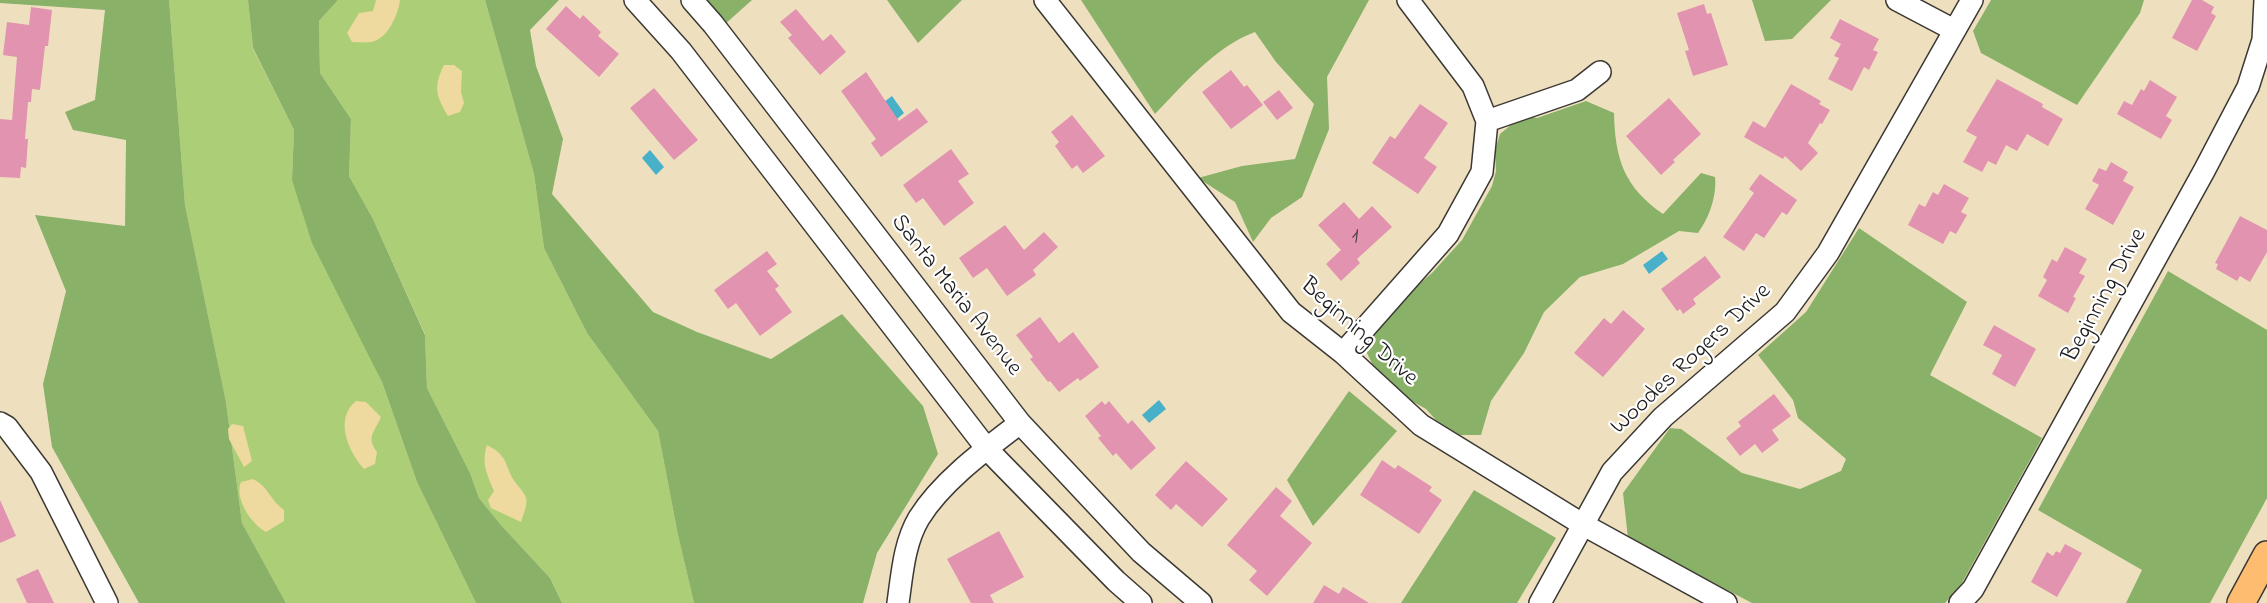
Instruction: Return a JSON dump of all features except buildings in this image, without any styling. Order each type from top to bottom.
[{"type":"main road","points":[[2241,603],[2267,555]]},
{"type":"street","points":[[635,0],[681,51],[987,448],[1116,581],[1141,603]]},
{"type":"street","name":"Santa Maria Avenue","points":[[692,0],[721,33],[1020,423],[1141,552],[1201,603]]},
{"type":"street","name":"Beginning Drive","points":[[1045,0],[1291,312],[1343,354],[1421,425],[1582,524],[1726,603]]},
{"type":"street","points":[[1343,354],[1448,234],[1482,172],[1487,121],[1473,86],[1408,0]]},
{"type":"street","points":[[1897,0],[1954,30]]},
{"type":"street","name":"Woodes Rogers Drive","points":[[1540,603],[1612,472],[1663,417],[1785,312],[1828,253],[1972,0]]},
{"type":"street","name":"Beginning Drive","points":[[1960,603],[1973,589],[2248,87],[2263,40],[2265,0]]},
{"type":"street","points":[[1487,121],[1577,90],[1600,72]]},
{"type":"street","points":[[0,423],[7,427],[41,472],[107,603]]},
{"type":"street","points":[[898,603],[905,554],[919,519],[943,488],[987,448],[1020,423]]},
{"type":"green space","points":[[0,0],[169,0],[185,205],[226,402],[242,523],[286,603],[139,603],[52,447],[43,384],[66,291],[35,215],[125,226],[126,140],[73,130],[65,112],[95,100],[105,10],[0,3]]},
{"type":"green space","points":[[169,0],[248,0],[253,49],[294,130],[292,180],[382,382],[417,482],[476,603],[286,603],[242,523],[226,402],[185,205]]},
{"type":"green space","points":[[248,0],[338,0],[319,21],[320,73],[351,119],[349,176],[373,219],[425,335],[427,388],[470,473],[479,498],[550,578],[562,603],[476,603],[417,482],[382,382],[312,243],[292,180],[294,130],[253,48]]},
{"type":"green space","points":[[338,0],[485,0],[534,174],[544,248],[587,333],[658,431],[694,603],[562,603],[550,578],[479,498],[470,473],[427,388],[425,334],[373,219],[349,176],[351,119],[320,73],[319,21]]},
{"type":"green space","points":[[485,0],[559,0],[530,30],[536,66],[563,139],[552,194],[653,312],[697,332],[771,359],[842,314],[923,406],[938,454],[877,553],[863,603],[694,603],[658,431],[587,333],[544,248],[534,174]]},
{"type":"green space","points":[[702,0],[752,0],[724,25]]},
{"type":"green space","points":[[887,0],[962,0],[918,43]]},
{"type":"green space","points":[[1081,0],[1369,0],[1327,77],[1329,129],[1302,197],[1271,218],[1253,242],[1235,202],[1198,178],[1242,166],[1295,159],[1314,104],[1276,62],[1255,32],[1227,46],[1214,56],[1155,114]]},
{"type":"green space","points":[[1752,0],[1831,0],[1792,39],[1765,41]]},
{"type":"green space","points":[[1991,0],[2144,0],[2140,13],[2077,105],[1981,53],[1973,31]]},
{"type":"green space","points":[[1586,101],[1614,113],[1617,144],[1624,171],[1639,193],[1650,204],[1663,214],[1701,173],[1715,177],[1715,192],[1709,214],[1698,233],[1679,231],[1623,264],[1580,277],[1544,312],[1524,353],[1491,401],[1481,435],[1460,435],[1436,420],[1426,409],[1401,395],[1398,388],[1379,378],[1366,351],[1366,344],[1386,312],[1432,273],[1462,240],[1492,186],[1496,171],[1495,150],[1500,134],[1523,115],[1537,118]]},
{"type":"green space","points":[[1859,228],[1967,302],[1930,375],[2042,438],[1962,583],[1945,603],[1752,603],[1628,538],[1623,493],[1670,428],[1681,429],[1742,473],[1800,489],[1841,471],[1846,459],[1798,418],[1793,400],[1758,355],[1806,312]]},
{"type":"green space","points":[[2168,271],[2267,330],[2267,498],[2210,603],[2126,603],[2142,570],[2038,510]]},
{"type":"green space","points":[[1349,391],[1397,431],[1313,526],[1287,480]]},
{"type":"green space","points":[[1474,490],[1556,538],[1517,603],[1401,603]]},
{"type":"sand","points":[[376,0],[400,0],[391,26],[377,40],[352,42],[347,33],[359,13],[373,11]]},
{"type":"sand","points":[[444,65],[454,65],[462,71],[461,92],[464,103],[460,112],[448,116],[437,91],[438,79]]},
{"type":"sand","points":[[356,401],[366,402],[381,417],[372,439],[377,452],[375,464],[364,469],[353,453],[346,435],[346,417],[349,408]]},
{"type":"sand","points":[[232,424],[243,426],[252,461],[244,467],[229,439],[228,429]]},
{"type":"sand","points":[[487,445],[503,457],[511,476],[523,491],[526,504],[521,522],[491,508],[488,500],[494,491],[485,463]]},
{"type":"sand","points":[[253,479],[262,485],[284,510],[284,521],[266,532],[245,510],[240,495],[241,482]]},
{"type":"water","points":[[892,96],[904,113],[897,119],[884,102]]},
{"type":"water","points":[[650,150],[664,167],[656,175],[642,158]]},
{"type":"water","points":[[1662,251],[1668,259],[1649,274],[1643,265]]},
{"type":"water","points":[[1159,400],[1166,409],[1149,423],[1142,415]]}]
